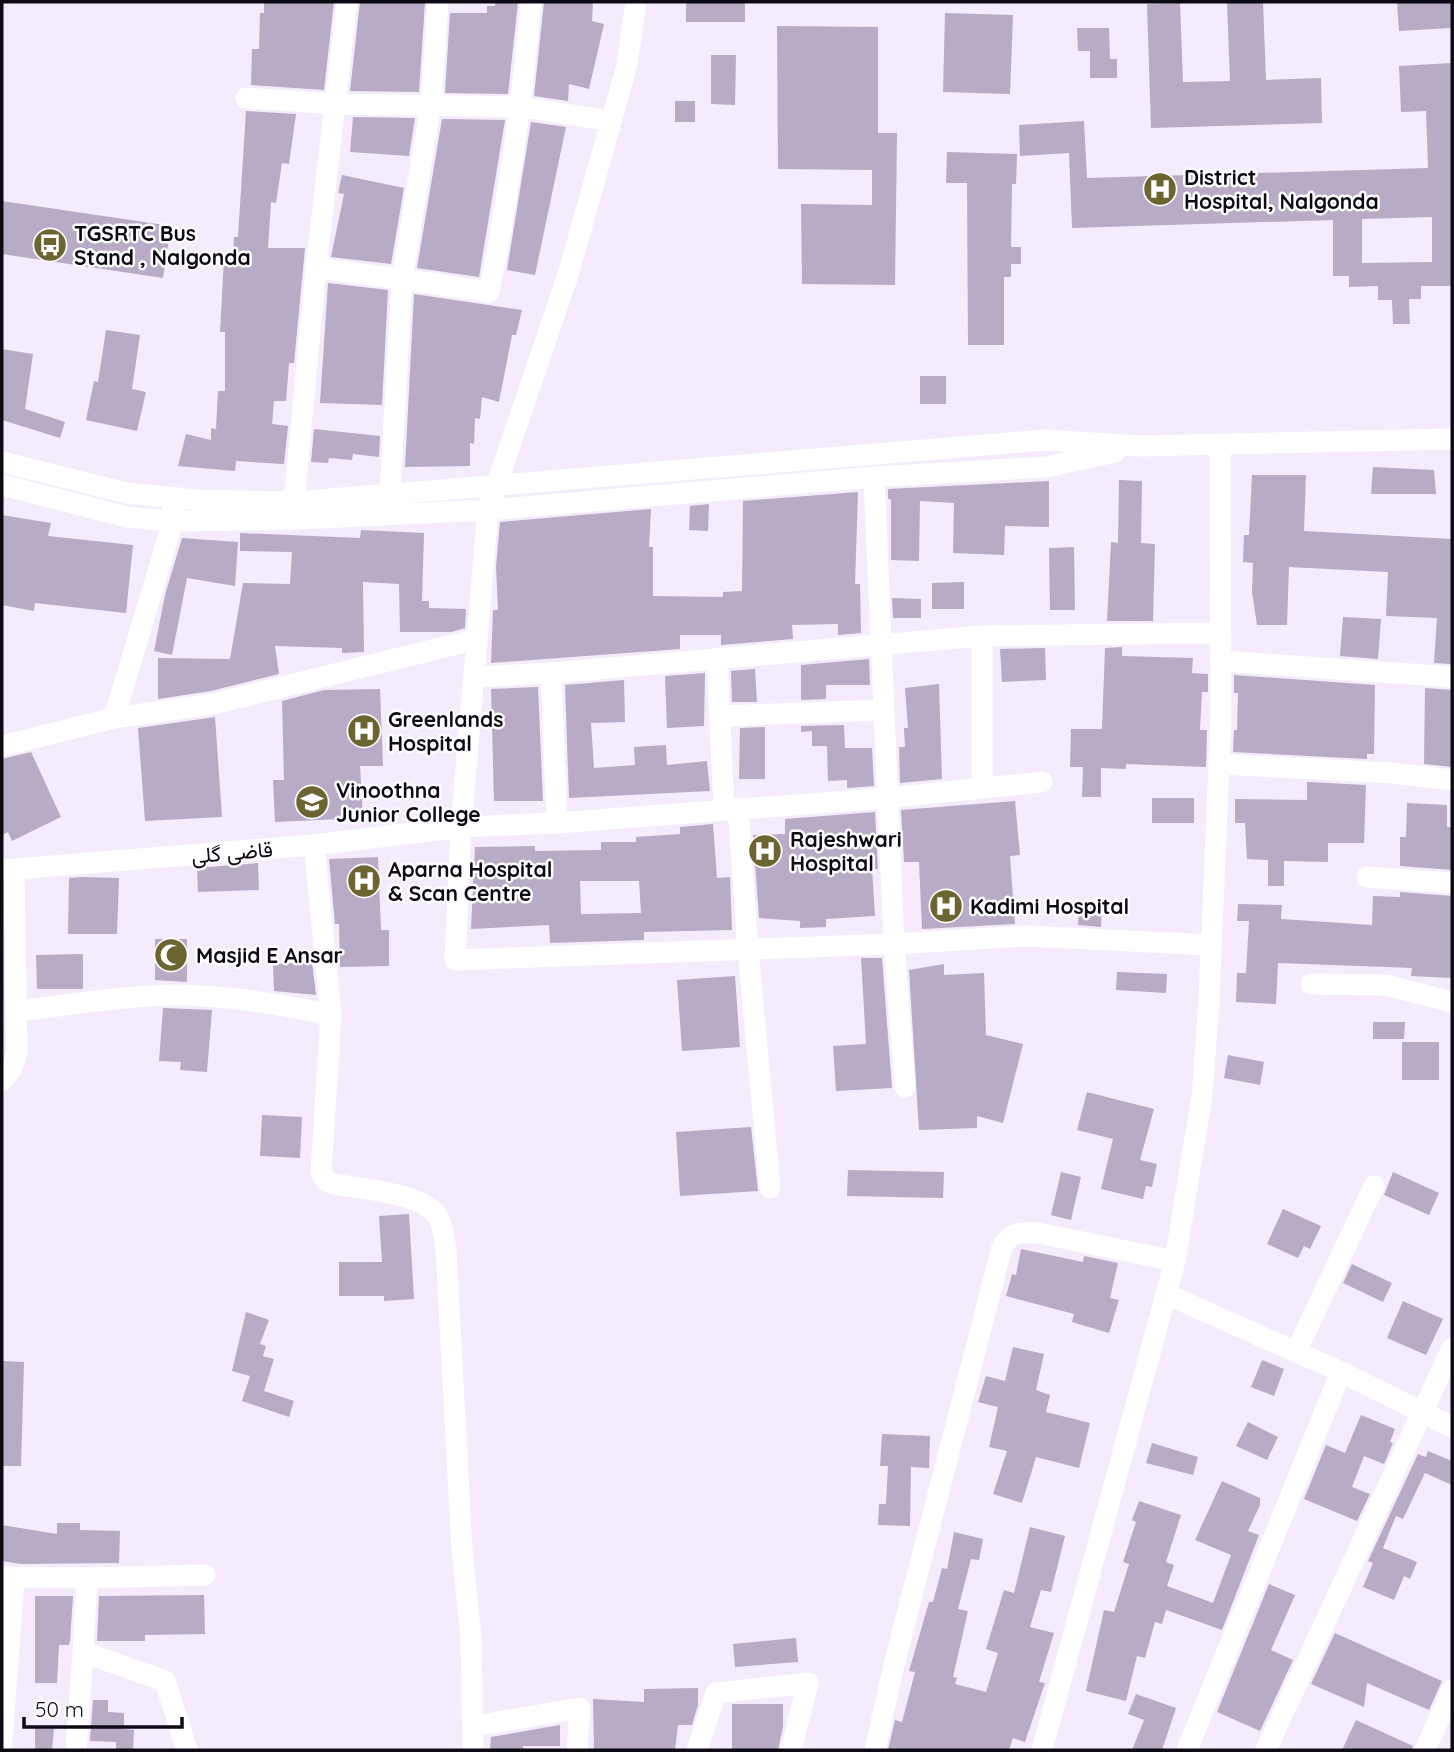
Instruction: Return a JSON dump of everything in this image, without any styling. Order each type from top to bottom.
[{"type":"street","points":[[294,502],[316,268],[347,2]]},
{"type":"street","points":[[390,493],[402,279],[431,104],[438,2]]},
{"type":"street","points":[[316,268],[489,292],[508,201],[522,107],[531,2]]},
{"type":"street","points":[[636,2],[628,65],[568,275],[488,510],[461,827],[455,960],[894,944],[1026,936],[1211,945]]},
{"type":"street","points":[[246,98],[336,104],[522,107],[611,121]]},
{"type":"street","points":[[2,462],[126,493],[172,498],[294,502],[1045,440],[1141,446],[1452,439]]},
{"type":"street","points":[[1042,1750],[1175,1261],[1202,1096],[1209,1000],[1221,661],[1220,443]]},
{"type":"street","points":[[2,485],[127,517],[173,521],[400,516],[874,477],[1046,467],[1141,446]]},
{"type":"street","points":[[874,477],[894,944],[905,1087]]},
{"type":"street","points":[[114,718],[173,521],[172,498]]},
{"type":"street","points":[[475,677],[551,673],[982,636],[1220,633]]},
{"type":"street","points":[[982,636],[982,787]]},
{"type":"street","points":[[2,746],[114,718],[214,704],[477,639]]},
{"type":"street","points":[[717,659],[720,716],[748,950],[771,1188]]},
{"type":"street","points":[[1221,661],[1452,677]]},
{"type":"street","points":[[551,673],[557,823]]},
{"type":"street","points":[[720,716],[883,710]]},
{"type":"street","points":[[1218,764],[1392,773],[1452,780]]},
{"type":"street","name":"قاضی گلی","points":[[8,870],[314,845],[461,827],[557,823],[731,808],[887,799],[1042,782]]},
{"type":"street","points":[[314,845],[331,1015],[321,1166],[327,1182],[402,1196],[421,1203],[436,1213],[446,1250],[475,1726],[473,1750]]},
{"type":"street","points":[[2,1081],[12,1068],[17,1053],[18,1012],[8,870]]},
{"type":"street","points":[[1367,877],[1452,883]]},
{"type":"street","points":[[1311,984],[1386,985],[1452,1002]]},
{"type":"street","points":[[18,1012],[123,998],[172,995],[272,1003],[331,1015]]},
{"type":"street","points":[[1296,1352],[1374,1186]]},
{"type":"street","points":[[876,1750],[894,1665],[1002,1247],[1008,1237],[1015,1233],[1038,1233],[1175,1261]]},
{"type":"street","points":[[1166,1294],[1341,1372],[1452,1427]]},
{"type":"street","points":[[1266,1750],[1452,1348]]},
{"type":"street","points":[[1187,1750],[1341,1372]]},
{"type":"street","points":[[2,1743],[8,1578],[205,1576]]},
{"type":"street","points":[[76,1750],[87,1578]]},
{"type":"street","points":[[83,1652],[165,1681],[187,1750]]},
{"type":"street","points":[[697,1750],[716,1693],[808,1683],[791,1750]]},
{"type":"street","points":[[1425,1750],[1452,1690]]},
{"type":"street","points":[[475,1726],[580,1708],[577,1750]]},
{"type":"building","points":[[264,2],[334,2],[324,90],[251,85],[252,49],[259,49],[260,13],[264,13]]},
{"type":"building","points":[[360,2],[425,2],[419,92],[350,91]]},
{"type":"building","points":[[495,2],[518,2],[508,94],[445,93],[450,13],[487,13],[487,6],[495,6]]},
{"type":"building","points":[[544,2],[593,2],[592,21],[604,24],[589,89],[569,84],[568,101],[534,96]]},
{"type":"building","points":[[686,2],[745,2],[745,22],[686,22]]},
{"type":"building","points":[[1263,2],[1266,80],[1321,78],[1322,123],[1151,128],[1147,4],[1180,3],[1183,82],[1230,81],[1227,3]]},
{"type":"building","points":[[1397,2],[1452,2],[1452,28],[1399,31]]},
{"type":"building","points":[[945,13],[1013,15],[1010,94],[943,92]]},
{"type":"building","points":[[777,26],[878,27],[878,133],[897,133],[895,285],[802,284],[801,204],[872,205],[872,170],[778,169]]},
{"type":"building","points":[[1077,28],[1109,28],[1110,59],[1117,59],[1117,78],[1090,78],[1090,51],[1078,51]]},
{"type":"building","points":[[711,55],[736,55],[735,105],[711,104]]},
{"type":"building","points":[[1452,63],[1452,286],[1421,286],[1421,299],[1409,299],[1410,324],[1393,324],[1392,300],[1378,300],[1378,286],[1349,287],[1349,276],[1333,276],[1333,220],[1072,228],[1069,153],[1020,156],[1019,125],[1084,121],[1087,178],[1428,168],[1426,111],[1401,112],[1399,66]],"holes":[[[1432,217],[1432,262],[1362,263],[1362,219]]]},
{"type":"building","points":[[675,101],[695,101],[695,122],[675,122]]},
{"type":"building","points":[[246,111],[296,114],[289,164],[282,163],[276,203],[271,202],[268,248],[305,248],[294,363],[289,363],[286,401],[274,401],[272,424],[288,426],[284,464],[236,461],[235,471],[178,466],[186,434],[211,440],[211,428],[216,429],[218,391],[225,391],[225,332],[220,332],[224,259],[233,259],[234,237],[238,237]]},
{"type":"building","points":[[353,117],[415,118],[409,156],[350,152]]},
{"type":"building","points":[[442,119],[505,120],[479,277],[417,268]]},
{"type":"building","points":[[531,122],[566,127],[535,275],[507,270]]},
{"type":"building","points":[[947,152],[1017,154],[1016,184],[1012,184],[1011,247],[1021,247],[1021,264],[1011,264],[1011,277],[1004,277],[1004,345],[968,345],[967,183],[946,183]]},
{"type":"building","points":[[342,175],[404,188],[391,264],[331,257],[344,194],[338,193]]},
{"type":"building","points":[[2,201],[171,226],[163,278],[2,254]]},
{"type":"building","points":[[328,283],[388,290],[382,405],[320,403]]},
{"type":"building","points":[[414,294],[522,310],[516,335],[512,335],[499,402],[482,397],[480,419],[475,418],[474,444],[470,443],[470,466],[405,467]]},
{"type":"building","points":[[106,330],[140,335],[132,389],[146,392],[137,431],[86,420],[94,381],[98,382]]},
{"type":"building","points":[[2,349],[33,354],[25,409],[65,422],[60,438],[2,420]]},
{"type":"building","points":[[920,376],[946,376],[946,404],[920,404]]},
{"type":"building","points":[[314,429],[380,436],[379,457],[353,454],[352,460],[329,458],[328,463],[311,462]]},
{"type":"building","points":[[1373,467],[1434,470],[1436,494],[1371,494]]},
{"type":"building","points":[[1252,475],[1306,475],[1304,531],[1452,539],[1452,664],[1434,663],[1437,618],[1386,616],[1388,572],[1289,567],[1287,625],[1257,625],[1252,592],[1253,563],[1243,562],[1244,535],[1249,535]]},
{"type":"building","points":[[1119,480],[1142,481],[1141,543],[1155,544],[1153,621],[1107,621],[1111,542],[1118,543]]},
{"type":"building","points":[[1049,481],[1049,527],[1005,526],[1004,555],[953,553],[954,503],[920,501],[919,561],[891,560],[891,499],[888,499],[888,489]]},
{"type":"building","points":[[858,492],[855,584],[860,584],[861,633],[838,635],[838,624],[792,625],[793,639],[721,645],[721,635],[680,635],[680,649],[491,663],[493,610],[498,610],[496,567],[500,522],[651,509],[649,547],[653,547],[653,596],[723,597],[723,592],[742,591],[743,501]]},
{"type":"building","points":[[709,504],[708,531],[689,530],[690,506]]},
{"type":"building","points":[[2,515],[51,523],[48,536],[133,545],[126,613],[35,603],[34,611],[2,605]]},
{"type":"building","points":[[361,530],[424,533],[422,601],[429,601],[429,608],[466,609],[465,628],[451,632],[400,632],[399,584],[363,582],[364,652],[342,653],[342,648],[275,646],[279,674],[211,691],[158,699],[158,658],[230,659],[243,583],[290,584],[292,552],[240,551],[240,533],[360,538]]},
{"type":"building","points":[[182,538],[238,542],[235,586],[187,578],[172,655],[154,651],[165,595]]},
{"type":"building","points":[[1074,547],[1075,610],[1050,610],[1049,548]]},
{"type":"building","points":[[964,582],[964,609],[932,609],[932,583]]},
{"type":"building","points":[[892,598],[921,599],[921,618],[893,618]]},
{"type":"building","points":[[1343,617],[1381,619],[1378,659],[1340,656]]},
{"type":"building","points":[[1122,647],[1122,656],[1193,658],[1192,673],[1208,674],[1208,692],[1202,692],[1200,730],[1207,730],[1206,767],[1126,764],[1126,769],[1101,768],[1101,797],[1082,797],[1083,767],[1070,767],[1071,729],[1102,729],[1105,648]]},
{"type":"building","points":[[1045,648],[1046,680],[1002,682],[1000,649]]},
{"type":"building","points":[[869,659],[870,685],[826,685],[826,699],[801,700],[801,665]]},
{"type":"building","points":[[755,669],[757,702],[732,702],[731,671]]},
{"type":"building","points":[[705,673],[704,726],[667,728],[665,676]]},
{"type":"building","points":[[1234,675],[1375,685],[1374,754],[1367,754],[1367,759],[1233,752],[1234,730],[1237,730],[1238,693],[1234,693]]},
{"type":"building","points":[[624,680],[625,722],[591,723],[594,768],[635,765],[634,747],[666,745],[667,765],[707,761],[710,791],[569,798],[565,685]]},
{"type":"building","points":[[939,684],[942,779],[900,783],[899,747],[905,747],[904,728],[908,728],[905,688]]},
{"type":"building","points":[[538,687],[543,801],[494,801],[491,689]]},
{"type":"building","points":[[1425,688],[1452,690],[1452,767],[1424,764]]},
{"type":"building","points":[[380,689],[383,766],[360,766],[363,818],[275,822],[273,780],[284,780],[282,701],[324,690]]},
{"type":"building","points":[[215,717],[222,817],[145,821],[138,728]]},
{"type":"building","points":[[844,725],[845,748],[872,748],[874,786],[847,788],[847,780],[828,781],[827,746],[812,746],[812,731],[801,732],[801,726]]},
{"type":"building","points":[[765,727],[765,779],[739,779],[740,728]]},
{"type":"building","points":[[31,752],[61,817],[12,841],[8,832],[2,835],[2,759]]},
{"type":"building","points":[[1307,782],[1366,785],[1364,843],[1328,843],[1328,862],[1284,861],[1284,886],[1268,886],[1268,860],[1247,859],[1245,823],[1235,823],[1235,799],[1307,800]]},
{"type":"building","points":[[1152,798],[1194,798],[1194,823],[1152,823]]},
{"type":"building","points":[[1015,801],[1020,855],[1010,856],[1015,924],[922,929],[919,862],[904,862],[901,810]]},
{"type":"building","points":[[1407,803],[1447,805],[1447,827],[1452,827],[1452,870],[1400,866],[1400,837],[1406,837]]},
{"type":"building","points":[[875,812],[878,869],[872,869],[875,916],[826,919],[826,927],[800,928],[800,921],[759,918],[753,835],[785,834],[785,819]]},
{"type":"building","points":[[713,824],[717,878],[730,877],[732,930],[644,932],[644,940],[550,943],[549,925],[471,929],[475,847],[535,846],[535,851],[601,850],[601,842],[636,842],[636,837],[680,834],[680,827]],"holes":[[[580,881],[639,881],[641,913],[581,914]]]},
{"type":"building","points":[[378,857],[381,930],[389,930],[389,966],[340,967],[339,924],[335,924],[329,859]]},
{"type":"building","points":[[258,863],[259,890],[198,892],[197,868]]},
{"type":"building","points":[[69,878],[119,878],[117,934],[68,934]]},
{"type":"building","points":[[1400,892],[1452,896],[1452,978],[1411,976],[1412,968],[1278,963],[1276,1004],[1236,1002],[1237,973],[1246,973],[1249,921],[1237,921],[1238,904],[1282,905],[1281,919],[1372,925],[1373,896],[1400,897]]},
{"type":"building","points":[[1079,904],[1102,905],[1101,927],[1078,925]]},
{"type":"building","points":[[155,939],[187,939],[187,982],[155,980]]},
{"type":"building","points":[[83,954],[83,989],[37,989],[36,955]]},
{"type":"building","points":[[861,958],[882,958],[892,1088],[836,1091],[833,1046],[866,1044]]},
{"type":"building","points":[[312,962],[316,995],[274,991],[273,964]]},
{"type":"building","points":[[944,964],[944,975],[984,973],[986,1035],[1023,1044],[1003,1123],[977,1116],[977,1128],[919,1130],[909,970]]},
{"type":"building","points":[[1117,972],[1167,974],[1166,993],[1116,990]]},
{"type":"building","points":[[735,976],[740,1047],[682,1051],[677,980]]},
{"type":"building","points":[[163,1008],[212,1010],[207,1072],[180,1070],[181,1062],[159,1061]]},
{"type":"building","points":[[1373,1022],[1405,1022],[1404,1039],[1373,1039]]},
{"type":"building","points":[[1402,1042],[1439,1042],[1439,1080],[1402,1080]]},
{"type":"building","points":[[1228,1055],[1264,1062],[1260,1085],[1224,1078]]},
{"type":"building","points":[[1087,1092],[1154,1109],[1140,1160],[1157,1164],[1152,1187],[1146,1186],[1143,1199],[1101,1189],[1113,1139],[1077,1130]]},
{"type":"building","points":[[262,1115],[302,1117],[300,1158],[260,1156]]},
{"type":"building","points":[[751,1127],[758,1191],[680,1196],[676,1132]]},
{"type":"building","points":[[848,1170],[944,1172],[943,1198],[847,1196]]},
{"type":"building","points":[[1061,1172],[1081,1177],[1071,1220],[1051,1215]]},
{"type":"building","points":[[1393,1172],[1439,1193],[1429,1215],[1384,1195]]},
{"type":"building","points":[[1283,1209],[1321,1226],[1310,1249],[1304,1246],[1298,1258],[1267,1244]]},
{"type":"building","points":[[409,1214],[414,1299],[384,1301],[384,1296],[339,1296],[339,1262],[382,1262],[379,1216]]},
{"type":"building","points":[[1021,1249],[1083,1262],[1084,1256],[1118,1263],[1110,1298],[1119,1300],[1109,1333],[1072,1322],[1074,1314],[1006,1296],[1012,1274],[1016,1275]]},
{"type":"building","points":[[1352,1264],[1392,1283],[1383,1302],[1343,1283]]},
{"type":"building","points":[[1403,1301],[1443,1319],[1426,1355],[1387,1338]]},
{"type":"building","points":[[246,1312],[269,1320],[260,1344],[266,1346],[263,1356],[274,1359],[264,1391],[294,1401],[289,1417],[242,1401],[250,1376],[232,1371]]},
{"type":"building","points":[[1013,1347],[1044,1354],[1036,1390],[1050,1395],[1046,1412],[1090,1423],[1079,1468],[1036,1457],[1022,1503],[993,1494],[1007,1451],[989,1447],[998,1407],[978,1402],[986,1376],[1005,1381]]},
{"type":"building","points":[[1262,1360],[1284,1369],[1274,1396],[1251,1387]]},
{"type":"building","points":[[2,1361],[24,1362],[21,1466],[2,1466]]},
{"type":"building","points":[[1361,1415],[1395,1429],[1390,1442],[1393,1443],[1384,1464],[1364,1456],[1352,1487],[1370,1494],[1357,1521],[1304,1499],[1326,1445],[1345,1453]]},
{"type":"building","points":[[1248,1422],[1278,1437],[1267,1460],[1236,1446]]},
{"type":"building","points":[[882,1434],[930,1436],[929,1468],[911,1467],[910,1526],[878,1525],[879,1504],[886,1504],[888,1466],[880,1466]]},
{"type":"building","points":[[1152,1443],[1198,1457],[1193,1475],[1146,1463]]},
{"type":"building","points":[[1428,1451],[1452,1461],[1452,1485],[1425,1473],[1403,1519],[1396,1516],[1383,1548],[1417,1562],[1410,1579],[1404,1576],[1394,1600],[1363,1587],[1373,1563],[1368,1561],[1418,1454],[1426,1457]]},
{"type":"building","points":[[1222,1481],[1260,1498],[1260,1505],[1248,1531],[1259,1535],[1222,1630],[1166,1610],[1162,1624],[1155,1622],[1145,1658],[1137,1656],[1126,1701],[1086,1691],[1104,1610],[1114,1612],[1129,1564],[1123,1562],[1136,1522],[1132,1520],[1139,1501],[1181,1515],[1166,1562],[1174,1565],[1167,1586],[1213,1603],[1231,1555],[1195,1540]]},
{"type":"building","points":[[57,1523],[80,1523],[80,1530],[120,1531],[119,1563],[21,1564],[2,1561],[2,1525],[57,1534]]},
{"type":"building","points":[[1030,1527],[1065,1536],[1051,1592],[1041,1590],[1030,1627],[1054,1633],[1039,1682],[1045,1683],[1025,1742],[1013,1738],[1009,1750],[888,1750],[895,1720],[902,1722],[915,1672],[909,1671],[929,1602],[933,1602],[942,1568],[947,1569],[954,1532],[983,1539],[979,1560],[971,1559],[958,1609],[968,1611],[953,1677],[957,1678],[955,1684],[986,1692],[998,1653],[986,1649],[1004,1590],[1014,1593]]},
{"type":"building","points":[[1269,1584],[1295,1595],[1271,1650],[1293,1660],[1260,1731],[1217,1712]]},
{"type":"building","points":[[204,1595],[205,1634],[145,1635],[145,1641],[97,1641],[99,1596]]},
{"type":"building","points":[[35,1596],[73,1596],[70,1641],[69,1645],[59,1645],[57,1683],[35,1683]]},
{"type":"building","points":[[1335,1633],[1442,1681],[1429,1710],[1367,1683],[1364,1707],[1311,1684]]},
{"type":"building","points":[[796,1638],[798,1662],[735,1667],[733,1644]]},
{"type":"building","points":[[698,1688],[698,1705],[692,1725],[678,1725],[675,1750],[594,1750],[593,1699],[644,1702],[644,1689]]},
{"type":"building","points":[[1136,1694],[1176,1708],[1162,1750],[1132,1750],[1144,1720],[1128,1714]]},
{"type":"building","points":[[93,1700],[108,1700],[108,1712],[124,1713],[124,1729],[134,1730],[133,1750],[116,1750],[116,1742],[90,1741]]},
{"type":"building","points":[[732,1704],[783,1704],[783,1727],[778,1750],[732,1750]]},
{"type":"building","points":[[1356,1720],[1413,1746],[1412,1750],[1342,1750]]},
{"type":"building","points":[[560,1725],[560,1746],[523,1746],[523,1750],[490,1750],[491,1737]]},
{"type":"building","points":[[35,1728],[54,1729],[52,1750],[35,1750]]},
{"type":"place","name":"District Hospital, Nalgonda","points":[[1160,189]]},
{"type":"place","name":"TGSRTC Bus Stand , Nalgonda","points":[[50,245]]},
{"type":"place","name":"Greenlands Hospital","points":[[364,731]]},
{"type":"place","name":"Vinoothna Junior College","points":[[312,802]]},
{"type":"place","name":"Rajeshwari Hospital","points":[[765,851]]},
{"type":"place","name":"Aparna Hospital & Scan Centre","points":[[364,881]]},
{"type":"place","name":"Kadimi Hospital","points":[[946,906]]},
{"type":"place","name":"Masjid E Ansar","points":[[171,955]]}]
